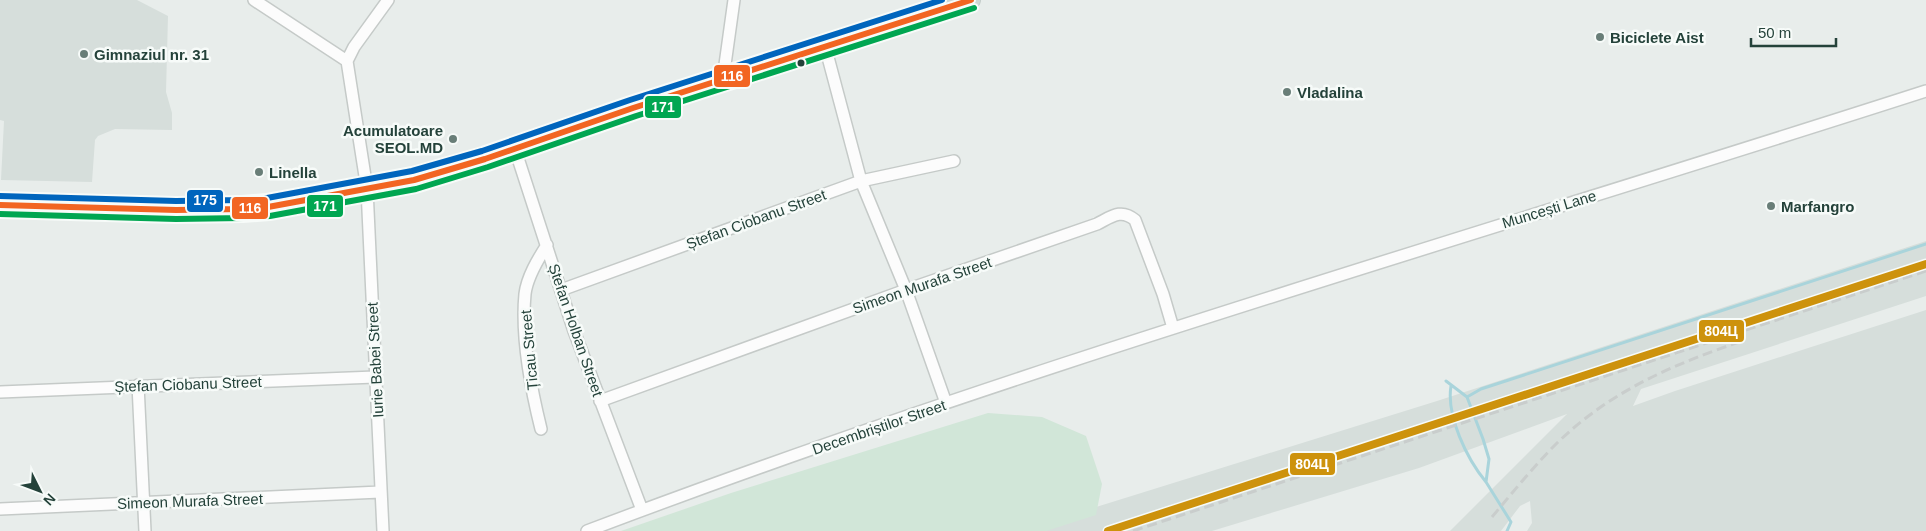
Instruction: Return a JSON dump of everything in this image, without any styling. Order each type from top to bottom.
[{"type":"main road","points":[[0,205],[176,210],[242,209],[268,207],[414,180],[515,149],[825,46],[971,0]]},
{"type":"street","points":[[254,0],[347,61],[354,47],[388,0]]},
{"type":"street","points":[[723,80],[734,0]]},
{"type":"street","points":[[825,46],[861,181],[906,290],[946,403]]},
{"type":"street","name":"Iurie Babei Street","points":[[347,61],[367,189],[383,531]]},
{"type":"street","name":"Muncești Lane","points":[[1173,328],[1926,90]]},
{"type":"street","name":"Ștefan Holban Street","points":[[515,149],[600,402],[642,510]]},
{"type":"street","name":"Ștefan Ciobanu Street","points":[[561,290],[861,181],[954,161]]},
{"type":"street","name":"Simeon Murafa Street","points":[[600,402],[906,290],[1097,224],[1116,214],[1129,215],[1135,220],[1163,294],[1173,328]]},
{"type":"street","name":"Țicau Street","points":[[541,428],[534,399],[527,349],[525,293],[538,260],[547,245]]},
{"type":"street","name":"Decembriștilor Street","points":[[587,531],[946,403],[1173,328]]},
{"type":"street","name":"Ștefan Ciobanu Street","points":[[0,392],[375,377]]},
{"type":"street","points":[[138,385],[145,531]]},
{"type":"street","name":"Simeon Murafa Street","points":[[0,509],[380,492]]},
{"type":"shaded area","name":"Gimnaziul nr. 31","points":[[0,0],[137,0],[168,16],[166,92],[172,113],[172,130],[115,129],[98,136],[95,140],[92,182],[1,180],[4,121],[0,120]]},
{"type":"shaded area","points":[[1926,241],[1926,296],[1641,389],[1633,406],[1926,310],[1926,531],[1527,531],[1532,523],[1530,501],[1520,506],[1501,531],[1450,531],[1567,414],[1419,468],[1212,531],[1019,531],[1437,401]]},
{"type":"green space","points":[[988,413],[1042,417],[1086,436],[1102,484],[1096,515],[1046,531],[621,531],[731,493]]},
{"type":"waterway","points":[[1507,531],[1511,522],[1486,482],[1489,459],[1467,397],[1481,389],[1926,244]]},
{"type":"waterway","points":[[1446,381],[1467,397]]},
{"type":"waterway","points":[[1451,386],[1452,410],[1460,437],[1472,462],[1486,482]]},
{"type":"railway","points":[[1133,531],[1926,271]]},
{"type":"railway","points":[[1492,517],[1557,443],[1600,408],[1622,393],[1669,369],[1745,340]]},
{"type":"transit line","name":"175","points":[[0,196],[176,201],[242,200],[267,198],[412,171],[482,151],[630,100],[942,0]]},
{"type":"transit line","name":"116","points":[[0,205],[176,210],[242,209],[268,207],[414,180],[485,159],[633,108],[971,0]]},
{"type":"transit line","name":"171","points":[[0,214],[176,219],[243,218],[270,216],[416,189],[488,167],[636,116],[974,8]]},
{"type":"transit line","name":"804Ц","points":[[1108,531],[1926,264]]},
{"type":"place","name":"Biciclete Aist","points":[[1600,37]]},
{"type":"place","name":"Gimnaziul nr. 31","points":[[84,54]]},
{"type":"place","name":"Vladalina","points":[[1287,92]]},
{"type":"place","name":"Acumulatoare SEOL.MD","points":[[453,139]]},
{"type":"place","name":"Linella","points":[[259,172]]},
{"type":"place","name":"Marfangro","points":[[1771,206]]}]
